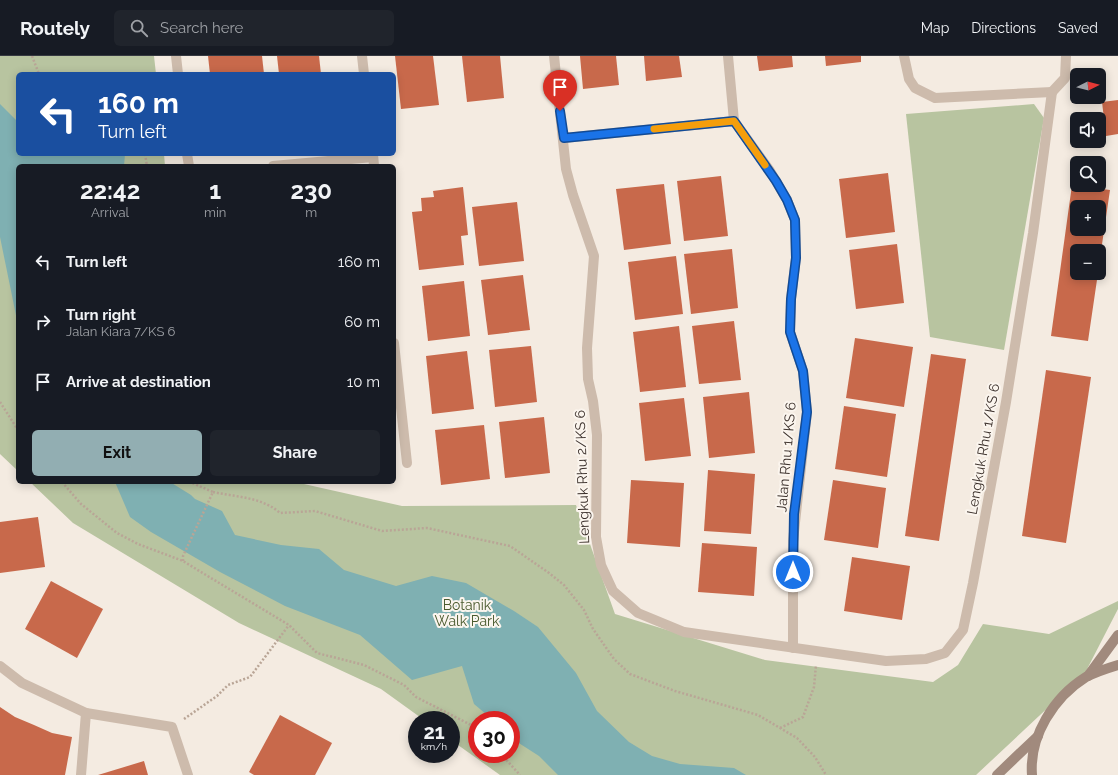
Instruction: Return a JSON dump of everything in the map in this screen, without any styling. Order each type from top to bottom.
[{"type":"main road","points":[[1088,676],[1118,635]]},
{"type":"main road","points":[[1032,775],[1031,768],[1038,736],[1046,718],[1057,702],[1071,688],[1088,676],[1118,665]]},
{"type":"main road","points":[[997,775],[1038,736]]},
{"type":"street","points":[[176,56],[178,72]]},
{"type":"street","points":[[362,56],[364,72]]},
{"type":"street","name":"Lengkuk Rhu 2/KS 6","points":[[554,56],[564,138],[566,169],[572,195],[594,256],[587,348],[588,379],[593,400],[597,435],[596,537],[601,564],[613,591],[638,613],[684,632],[793,648]]},
{"type":"street","points":[[564,138],[734,121],[728,56]]},
{"type":"street","points":[[904,56],[909,79],[915,88],[935,98],[1052,92],[1065,78],[1066,56]]},
{"type":"street","name":"Lengkuk Rhu 1/KS 6","points":[[793,648],[886,661],[926,659],[944,652],[963,630],[973,583],[1007,394],[1033,233],[1052,92]]},
{"type":"street","name":"Jalan Rhu 1/KS 6","points":[[734,121],[773,177],[787,200],[795,220],[796,258],[791,299],[790,332],[803,371],[807,412],[793,534],[793,648]]},
{"type":"street","points":[[302,164],[374,159]]},
{"type":"street","points":[[396,359],[408,463]]},
{"type":"street","points":[[0,666],[22,683],[86,713],[172,728],[188,775]]},
{"type":"street","points":[[81,775],[86,713]]},
{"type":"path","points":[[32,56],[38,72]]},
{"type":"path","points":[[0,402],[16,427]]},
{"type":"path","points":[[64,484],[81,504],[116,533],[138,544],[183,561],[289,626],[317,653],[364,665],[404,686],[416,698],[468,724]]},
{"type":"path","points":[[195,484],[213,492],[250,498],[271,505],[280,513],[315,511],[382,531],[427,528],[510,546],[564,585],[584,610],[593,629],[614,659],[630,674],[675,691],[758,715],[797,738],[815,757],[826,775]]},
{"type":"path","points":[[183,561],[213,492]]},
{"type":"path","points":[[172,728],[217,696],[228,685],[250,676],[289,626]]},
{"type":"path","points":[[780,728],[803,717],[814,687],[818,652]]},
{"type":"path","points":[[509,763],[520,775]]},
{"type":"green space","points":[[0,56],[154,56],[156,72],[16,72],[16,156],[164,156],[165,164],[16,164],[16,469],[0,454]]},
{"type":"green space","points":[[1034,104],[1044,118],[1004,350],[930,337],[906,114]]},
{"type":"green space","name":"Botanik Walk Park","points":[[32,484],[304,484],[402,506],[576,505],[615,614],[765,660],[933,682],[958,665],[983,624],[1049,634],[1118,601],[1118,609],[1085,673],[976,775],[500,775],[483,763],[520,763],[520,711],[468,711],[468,752],[460,746],[460,711],[412,711],[381,689],[239,623],[73,523]]},
{"type":"water","points":[[0,104],[16,120],[16,156],[125,156],[124,164],[16,164],[16,315],[0,237]]},
{"type":"water","points":[[116,484],[173,484],[195,499],[222,511],[235,535],[281,545],[319,549],[344,570],[396,586],[432,576],[466,583],[538,627],[576,673],[597,711],[629,742],[652,756],[680,764],[734,768],[746,775],[558,775],[539,756],[520,744],[520,711],[482,711],[474,704],[462,666],[412,680],[360,635],[285,606],[220,572],[151,532],[130,517]]},
{"type":"building","points":[[208,56],[262,56],[264,72],[210,72]]},
{"type":"building","points":[[277,56],[319,56],[321,72],[279,72]]},
{"type":"building","points":[[395,56],[433,56],[439,105],[401,109]]},
{"type":"building","points":[[462,56],[500,56],[504,98],[467,102]]},
{"type":"building","points":[[580,56],[616,56],[619,85],[583,89]]},
{"type":"building","points":[[644,56],[679,56],[682,77],[646,81]]},
{"type":"building","points":[[757,56],[792,56],[793,67],[759,71]]},
{"type":"building","points":[[825,56],[861,56],[861,62],[826,66]]},
{"type":"building","points":[[1118,100],[1118,134],[1106,136],[1106,112],[1103,112],[1102,104],[1106,104],[1106,102]]},
{"type":"building","points":[[888,173],[895,232],[846,238],[839,179]]},
{"type":"building","points":[[721,176],[728,236],[684,241],[677,181]]},
{"type":"building","points":[[664,184],[671,244],[624,250],[616,189]]},
{"type":"building","points":[[463,187],[468,235],[461,236],[464,265],[419,270],[412,212],[422,211],[421,198],[434,197],[433,191]]},
{"type":"building","points":[[1106,189],[1110,190],[1106,217],[1106,200],[1070,200],[1070,236],[1103,236],[1102,244],[1070,244],[1070,280],[1097,280],[1088,341],[1051,336],[1071,192],[1106,192]]},
{"type":"building","points":[[517,202],[524,261],[479,266],[472,207]]},
{"type":"building","points":[[897,244],[904,303],[856,309],[849,250]]},
{"type":"building","points":[[732,249],[738,308],[691,314],[684,254]]},
{"type":"building","points":[[676,256],[683,314],[635,320],[628,262]]},
{"type":"building","points":[[523,275],[530,330],[488,335],[481,280]]},
{"type":"building","points":[[464,281],[470,336],[428,341],[422,286]]},
{"type":"building","points":[[734,321],[741,380],[699,384],[692,326]]},
{"type":"building","points":[[679,326],[686,387],[640,392],[633,332]]},
{"type":"building","points":[[855,338],[913,347],[904,407],[846,398]]},
{"type":"building","points":[[531,346],[537,402],[495,407],[489,350]]},
{"type":"building","points":[[467,351],[474,409],[432,414],[426,356]]},
{"type":"building","points":[[931,354],[966,359],[939,541],[905,536]]},
{"type":"building","points":[[1046,370],[1091,377],[1066,543],[1022,536]]},
{"type":"building","points":[[749,392],[755,453],[709,458],[703,397]]},
{"type":"building","points":[[684,398],[691,456],[645,461],[639,403]]},
{"type":"building","points":[[844,406],[896,414],[887,477],[835,469]]},
{"type":"building","points":[[544,417],[550,473],[505,478],[499,422]]},
{"type":"building","points":[[484,425],[490,479],[441,485],[435,430]]},
{"type":"building","points":[[708,470],[755,474],[751,534],[704,531]]},
{"type":"building","points":[[631,480],[684,483],[680,547],[627,543]]},
{"type":"building","points":[[833,480],[886,488],[878,548],[824,540]]},
{"type":"building","points":[[38,517],[45,567],[0,573],[0,522]]},
{"type":"building","points":[[702,543],[757,547],[754,596],[698,592]]},
{"type":"building","points":[[852,557],[910,566],[902,620],[844,611]]},
{"type":"building","points":[[51,581],[103,609],[77,658],[25,629]]},
{"type":"building","points":[[0,707],[15,717],[52,733],[72,737],[65,775],[0,775]]},
{"type":"building","points":[[280,715],[332,743],[315,775],[254,775],[249,772]]},
{"type":"building","points":[[144,761],[148,775],[98,775]]},
{"type":"slow traffic","points":[[654,129],[734,121],[765,165]]},
{"type":"route","points":[[560,111],[564,138],[734,121],[770,172],[787,200],[795,220],[796,258],[791,299],[790,332],[803,371],[807,412],[794,514],[793,572]]}]
